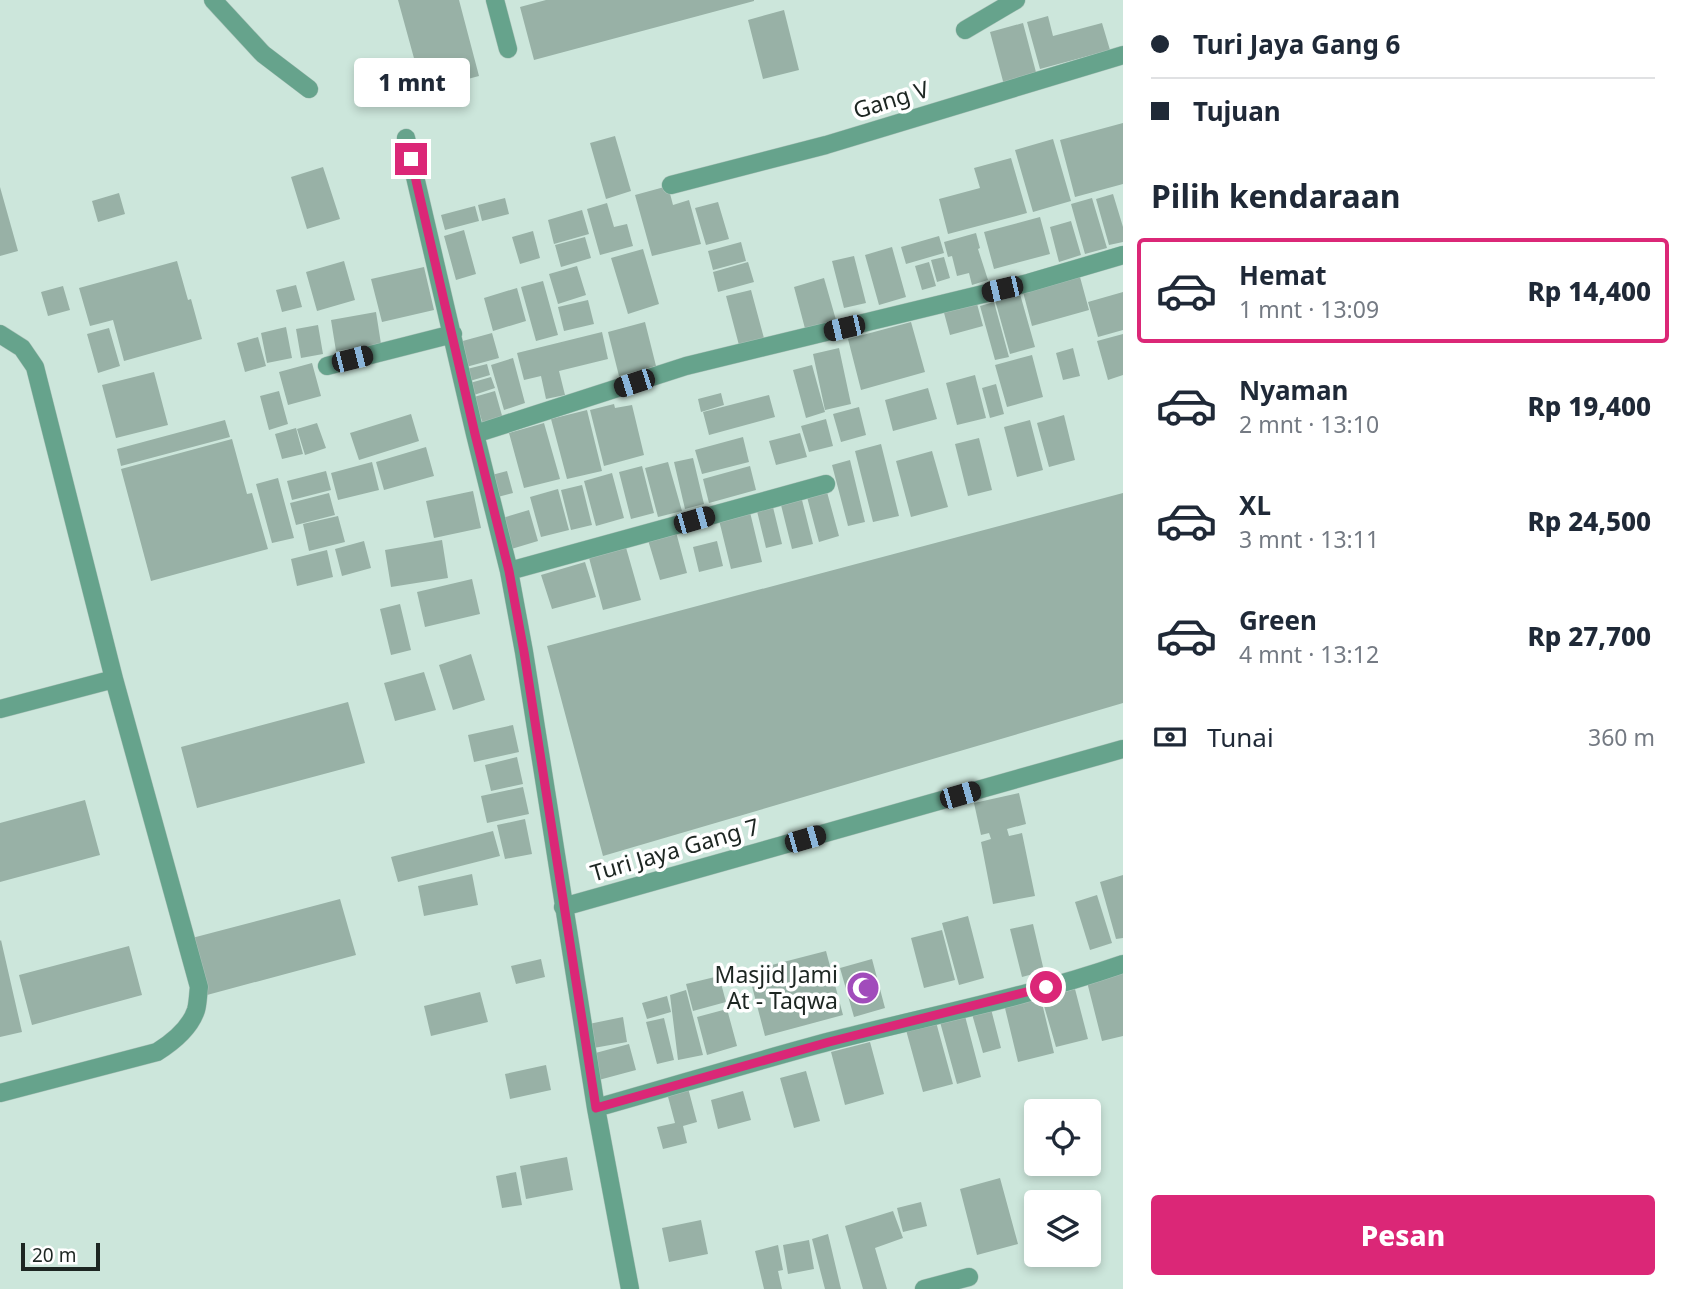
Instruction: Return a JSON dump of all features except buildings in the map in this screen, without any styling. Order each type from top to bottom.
[{"type":"street","points":[[213,0],[263,54],[309,89]]},
{"type":"street","points":[[495,0],[508,49]]},
{"type":"street","points":[[965,30],[1016,0]]},
{"type":"street","name":"Gang V","points":[[671,185],[826,145],[1123,55]]},
{"type":"street","points":[[406,138],[509,571],[596,1108],[631,1289]]},
{"type":"street","points":[[475,434],[686,366],[1028,283],[1123,255]]},
{"type":"street","points":[[0,334],[22,348],[35,367],[114,679],[199,987],[195,1011],[186,1027],[174,1041],[157,1052],[0,1093]]},
{"type":"street","points":[[327,366],[453,334]]},
{"type":"street","points":[[509,571],[826,484]]},
{"type":"street","points":[[0,709],[114,679]]},
{"type":"street","name":"Turi Jaya Gang 7","points":[[564,907],[1123,749]]},
{"type":"street","points":[[596,1108],[829,1042],[1093,975],[1123,964]]},
{"type":"street","points":[[924,1289],[968,1277]]},
{"type":"place","name":"Masjid Jami At - Taqwa","points":[[863,988]]},
{"type":"route","points":[[411,159],[509,571],[596,1108],[829,1042],[1046,987]]}]
